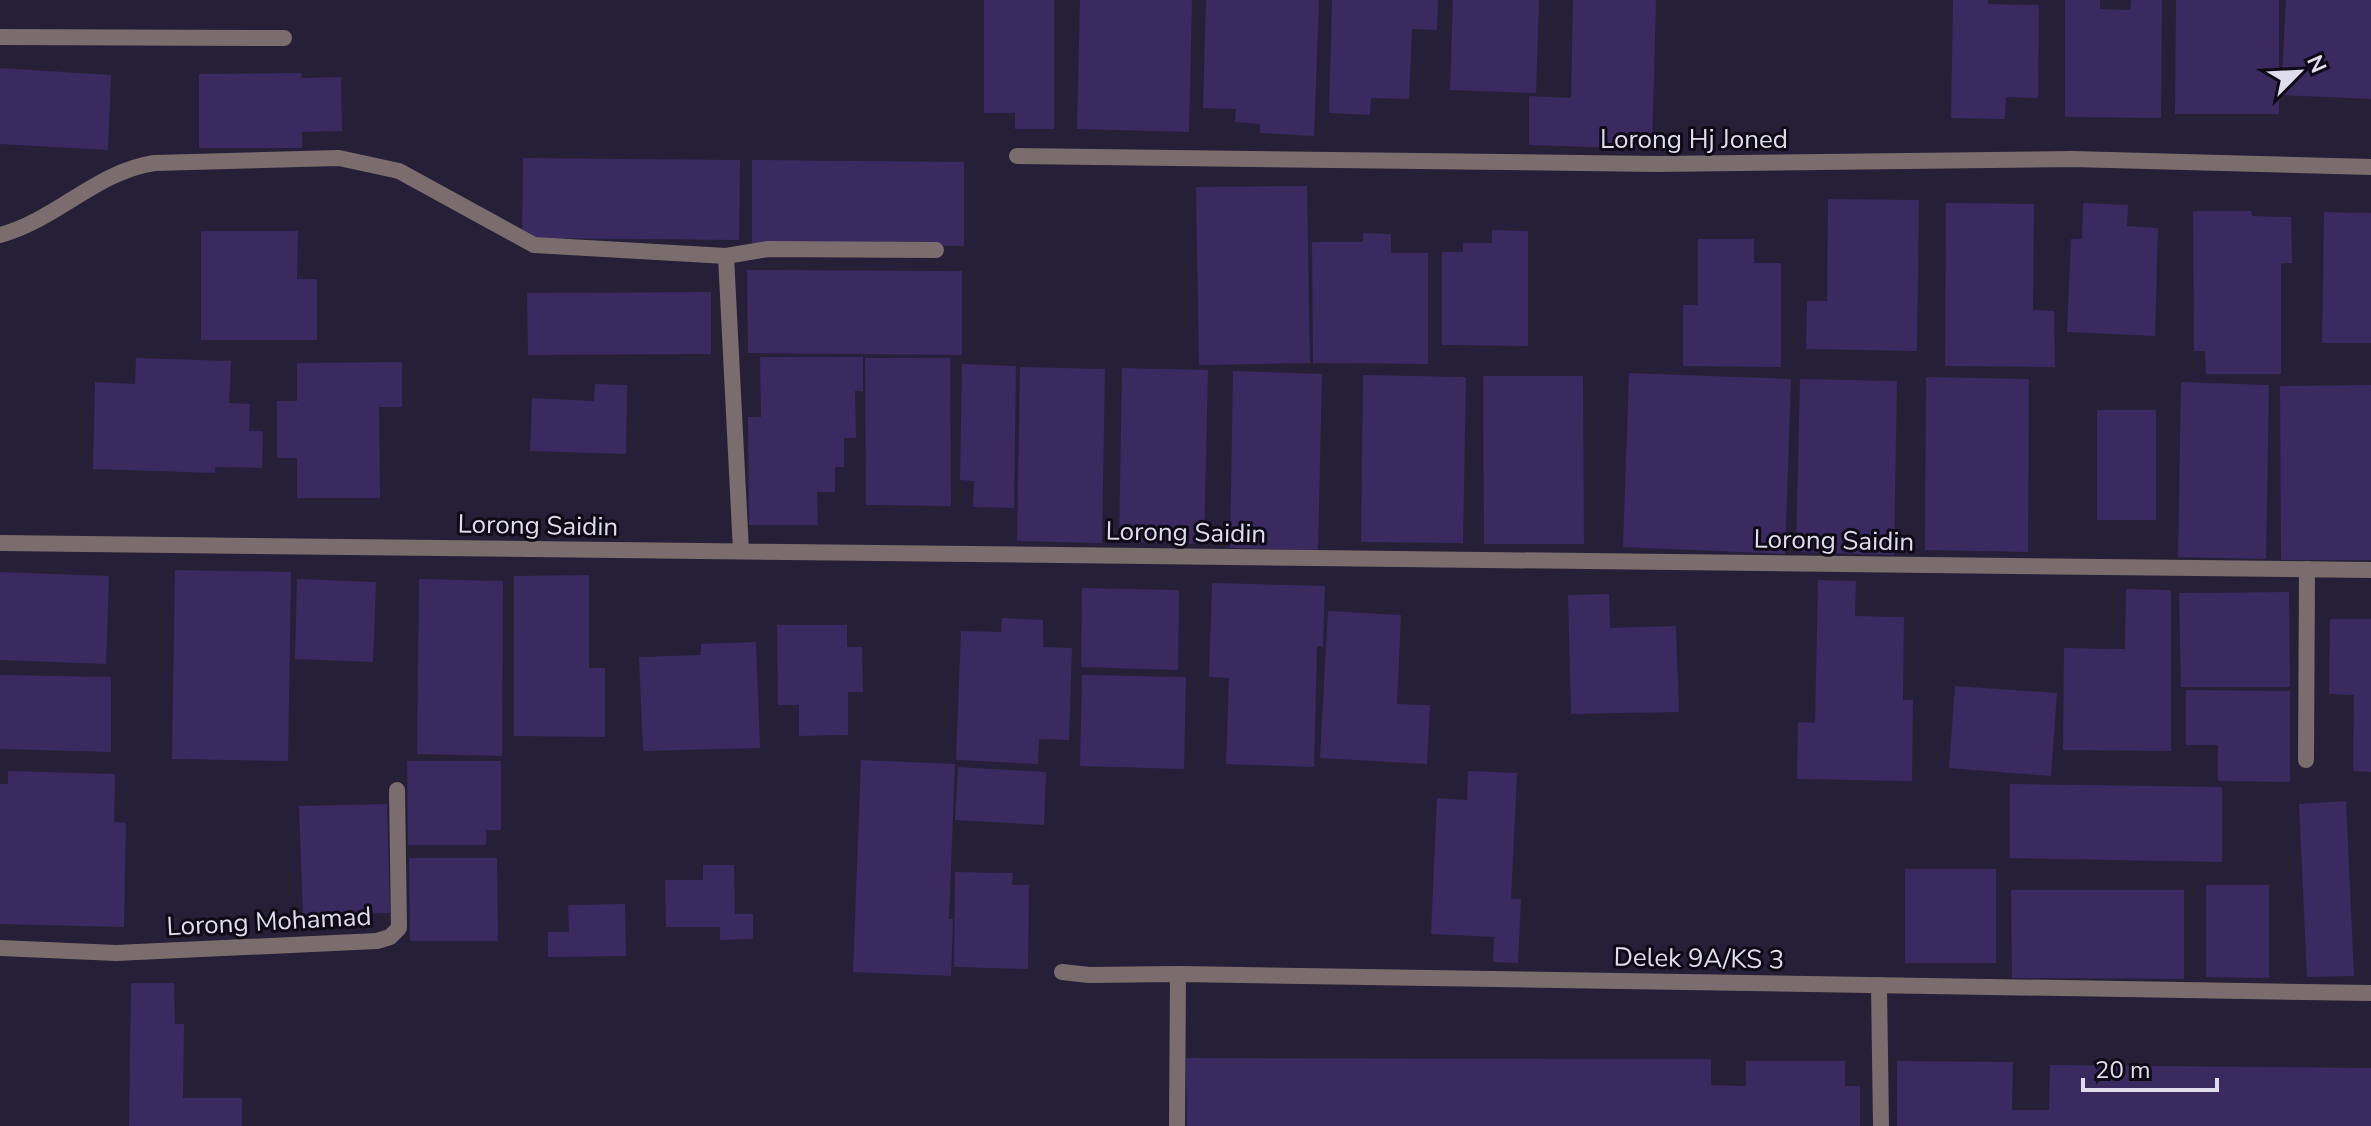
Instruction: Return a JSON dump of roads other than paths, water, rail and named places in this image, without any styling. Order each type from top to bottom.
[{"type":"street","points":[[0,37],[284,38]]},
{"type":"street","name":"Lorong Hj Joned","points":[[1017,156],[1658,164],[2072,159],[2371,167]]},
{"type":"street","points":[[0,235],[23,229],[131,167],[154,163],[339,158],[399,171],[534,245],[726,256],[768,249],[936,250]]},
{"type":"street","points":[[726,256],[741,551]]},
{"type":"street","name":"Lorong Saidin","points":[[0,543],[2371,570]]},
{"type":"street","points":[[2306,760],[2307,569]]},
{"type":"street","name":"Lorong Mohamad","points":[[0,948],[116,953],[377,941],[390,937],[399,928],[397,790]]},
{"type":"street","name":"Delek 9A/KS 3","points":[[1062,972],[1089,975],[2371,993]]},
{"type":"street","points":[[1177,1126],[1178,974]]},
{"type":"street","points":[[1879,985],[1881,1126]]}]
